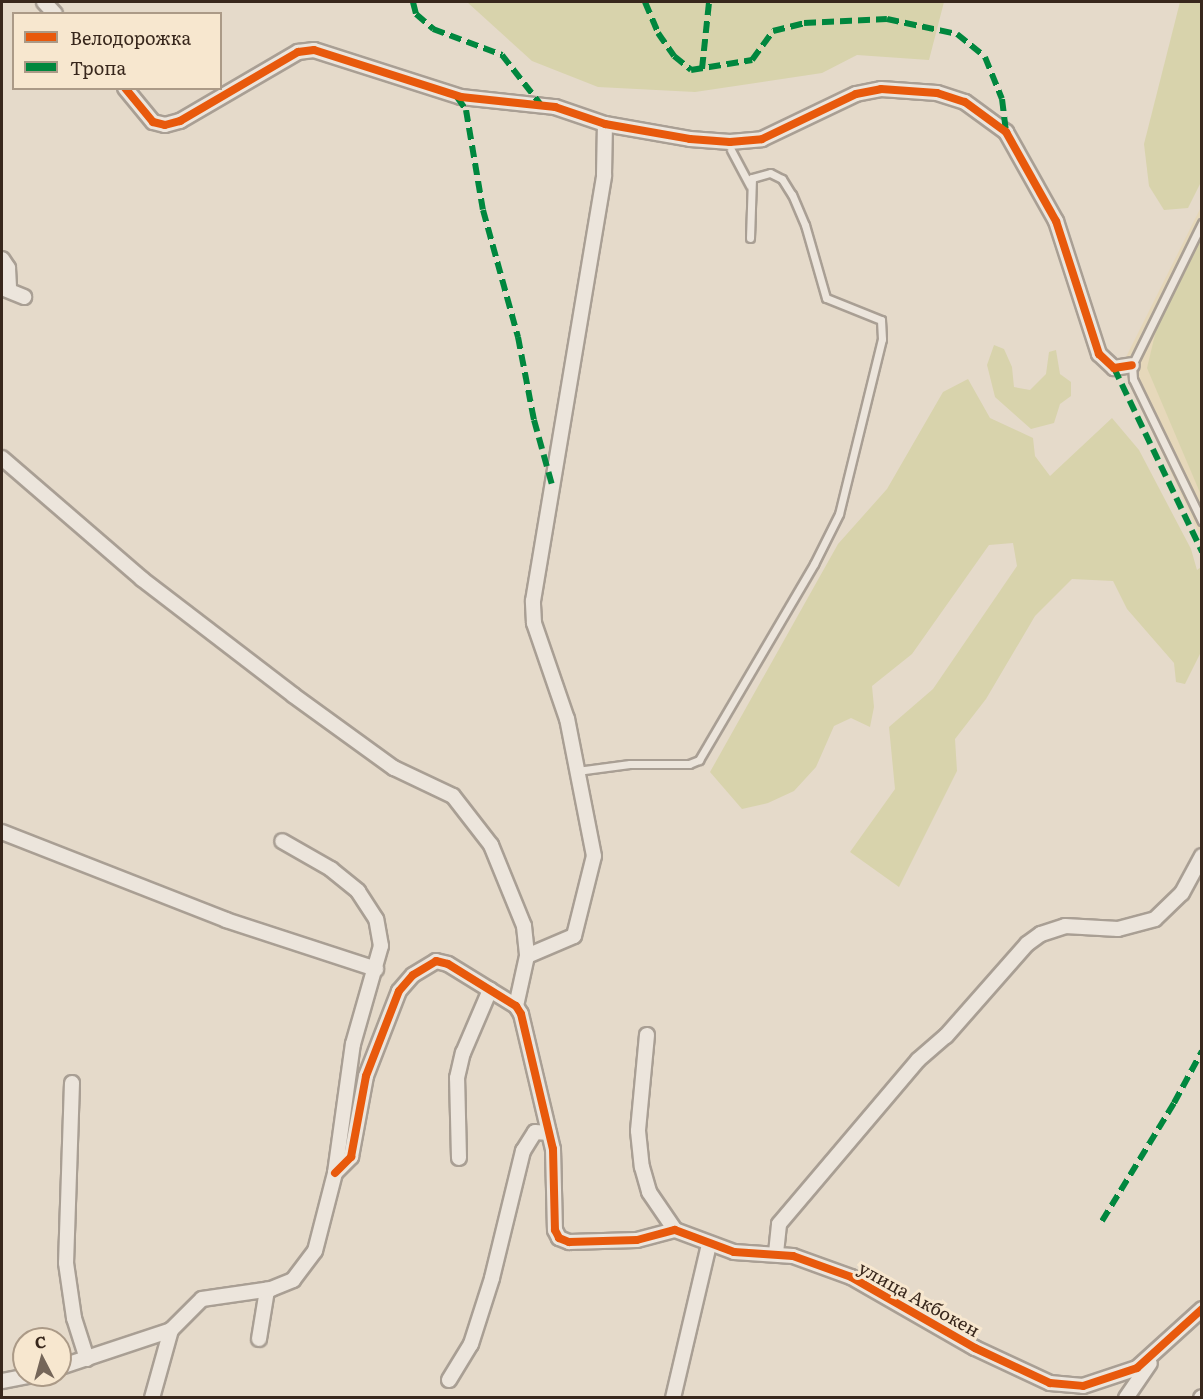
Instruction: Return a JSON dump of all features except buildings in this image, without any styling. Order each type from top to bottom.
[{"type":"street","points":[[127,90],[153,122],[165,125],[180,121],[298,52],[314,50],[461,97],[555,107],[605,124],[730,146],[762,139],[856,94],[881,89],[911,89],[965,102],[1006,132],[1056,221],[1098,354],[1114,368],[1132,365]]},
{"type":"street","points":[[527,956],[574,936],[594,856],[567,719],[534,623],[533,601],[604,175],[605,124]]},
{"type":"street","points":[[2,259],[8,268],[5,288],[24,297]]},
{"type":"street","points":[[2,458],[141,579],[293,695],[394,768],[453,796],[491,845],[524,926],[527,956],[516,1006]]},
{"type":"street","points":[[2,832],[226,920],[376,969]]},
{"type":"street","points":[[72,1363],[171,1330],[202,1299],[267,1290],[293,1280],[311,1258],[335,1173],[353,1044],[381,946],[376,919],[358,891],[331,869],[282,841]]},
{"type":"street","points":[[776,1253],[779,1224],[918,1060],[946,1036],[1027,944],[1041,934],[1065,926],[1118,929],[1155,919],[1182,892],[1202,856]]},
{"type":"street","points":[[335,1173],[351,1156],[366,1076],[395,1001],[413,975],[436,962],[448,964],[516,1006],[521,1014],[553,1149],[555,1230],[559,1238],[569,1242],[637,1240],[675,1230],[649,1192],[642,1167],[638,1131],[647,1035]]},
{"type":"street","points":[[459,1158],[458,1078],[463,1053],[490,990]]},
{"type":"street","points":[[72,1083],[66,1263],[74,1318],[87,1359]]},
{"type":"street","points":[[449,1380],[474,1335],[523,1151],[535,1132],[549,1133]]},
{"type":"street","name":"улица Акбокен","points":[[675,1230],[709,1245],[734,1252],[776,1253],[851,1276],[955,1337],[1050,1383],[1083,1386],[1114,1378],[1137,1368],[1163,1347],[1202,1309]]},
{"type":"street","points":[[673,1398],[709,1245]]},
{"type":"street","points":[[259,1339],[267,1290]]},
{"type":"street","points":[[152,1398],[171,1330]]},
{"type":"street","points":[[1126,1398],[1163,1347]]},
{"type":"lane","points":[[730,146],[737,167],[750,184]]},
{"type":"lane","points":[[578,771],[630,764],[689,764],[699,760],[814,564],[839,514],[882,339],[881,320],[825,298],[805,225],[782,179],[760,172],[752,178],[750,238]]},
{"type":"lane","points":[[1202,223],[1132,365],[1133,379],[1202,521]]},
{"type":"shaded area","points":[[467,2],[944,2],[929,60],[857,55],[822,73],[695,92],[598,87],[532,61]]},
{"type":"shaded area","points":[[1180,2],[1201,2],[1201,182],[1188,208],[1164,210],[1149,186],[1144,144]]},
{"type":"shaded area","points":[[1201,207],[1201,538],[1141,407],[1125,359]]},
{"type":"shaded area","points":[[1201,234],[1202,495],[1147,368],[1158,322]]},
{"type":"shaded area","points":[[994,345],[1004,349],[1012,367],[1014,387],[1030,390],[1046,374],[1049,352],[1056,350],[1060,374],[1071,382],[1071,396],[1060,404],[1054,423],[1031,429],[995,397],[987,365]]},
{"type":"shaded area","points":[[968,379],[990,418],[1033,438],[1035,456],[1050,476],[1112,418],[1139,450],[1191,549],[1197,570],[1201,567],[1201,652],[1185,684],[1176,682],[1174,663],[1127,609],[1113,581],[1072,579],[1035,616],[986,699],[955,739],[957,771],[899,887],[850,852],[895,789],[889,727],[933,689],[1017,566],[1013,543],[989,545],[912,654],[872,686],[874,707],[870,727],[851,718],[834,726],[816,767],[794,791],[768,803],[742,809],[710,772],[838,544],[887,489],[943,392]]},
{"type":"marked path","points":[[413,2],[416,14],[433,29],[502,55],[541,105]]},
{"type":"marked path","points":[[645,2],[658,33],[674,56],[691,70],[752,60],[773,31],[804,23],[887,19],[957,34],[985,57],[1002,99],[1006,132]]},
{"type":"marked path","points":[[702,69],[709,2]]},
{"type":"marked path","points":[[457,97],[466,110],[483,210],[518,337],[534,420],[552,485]]},
{"type":"marked path","points":[[1114,368],[1202,552]]},
{"type":"marked path","points":[[1102,1221],[1174,1103],[1202,1051]]},
{"type":"cycle path","points":[[127,90],[153,122],[165,125],[180,121],[298,52],[314,50],[461,97],[555,107],[605,124],[690,139],[730,142],[762,139],[856,94],[881,89],[937,93],[965,102],[1006,132],[1056,221],[1099,354],[1114,368],[1132,365]]},
{"type":"cycle path","points":[[335,1173],[351,1157],[366,1076],[399,991],[413,975],[436,961],[448,964],[516,1006],[521,1014],[553,1149],[555,1230],[559,1238],[569,1242],[637,1240],[675,1230],[734,1252],[793,1256],[851,1277],[975,1348],[1050,1383],[1083,1386],[1137,1368],[1202,1309]]}]
